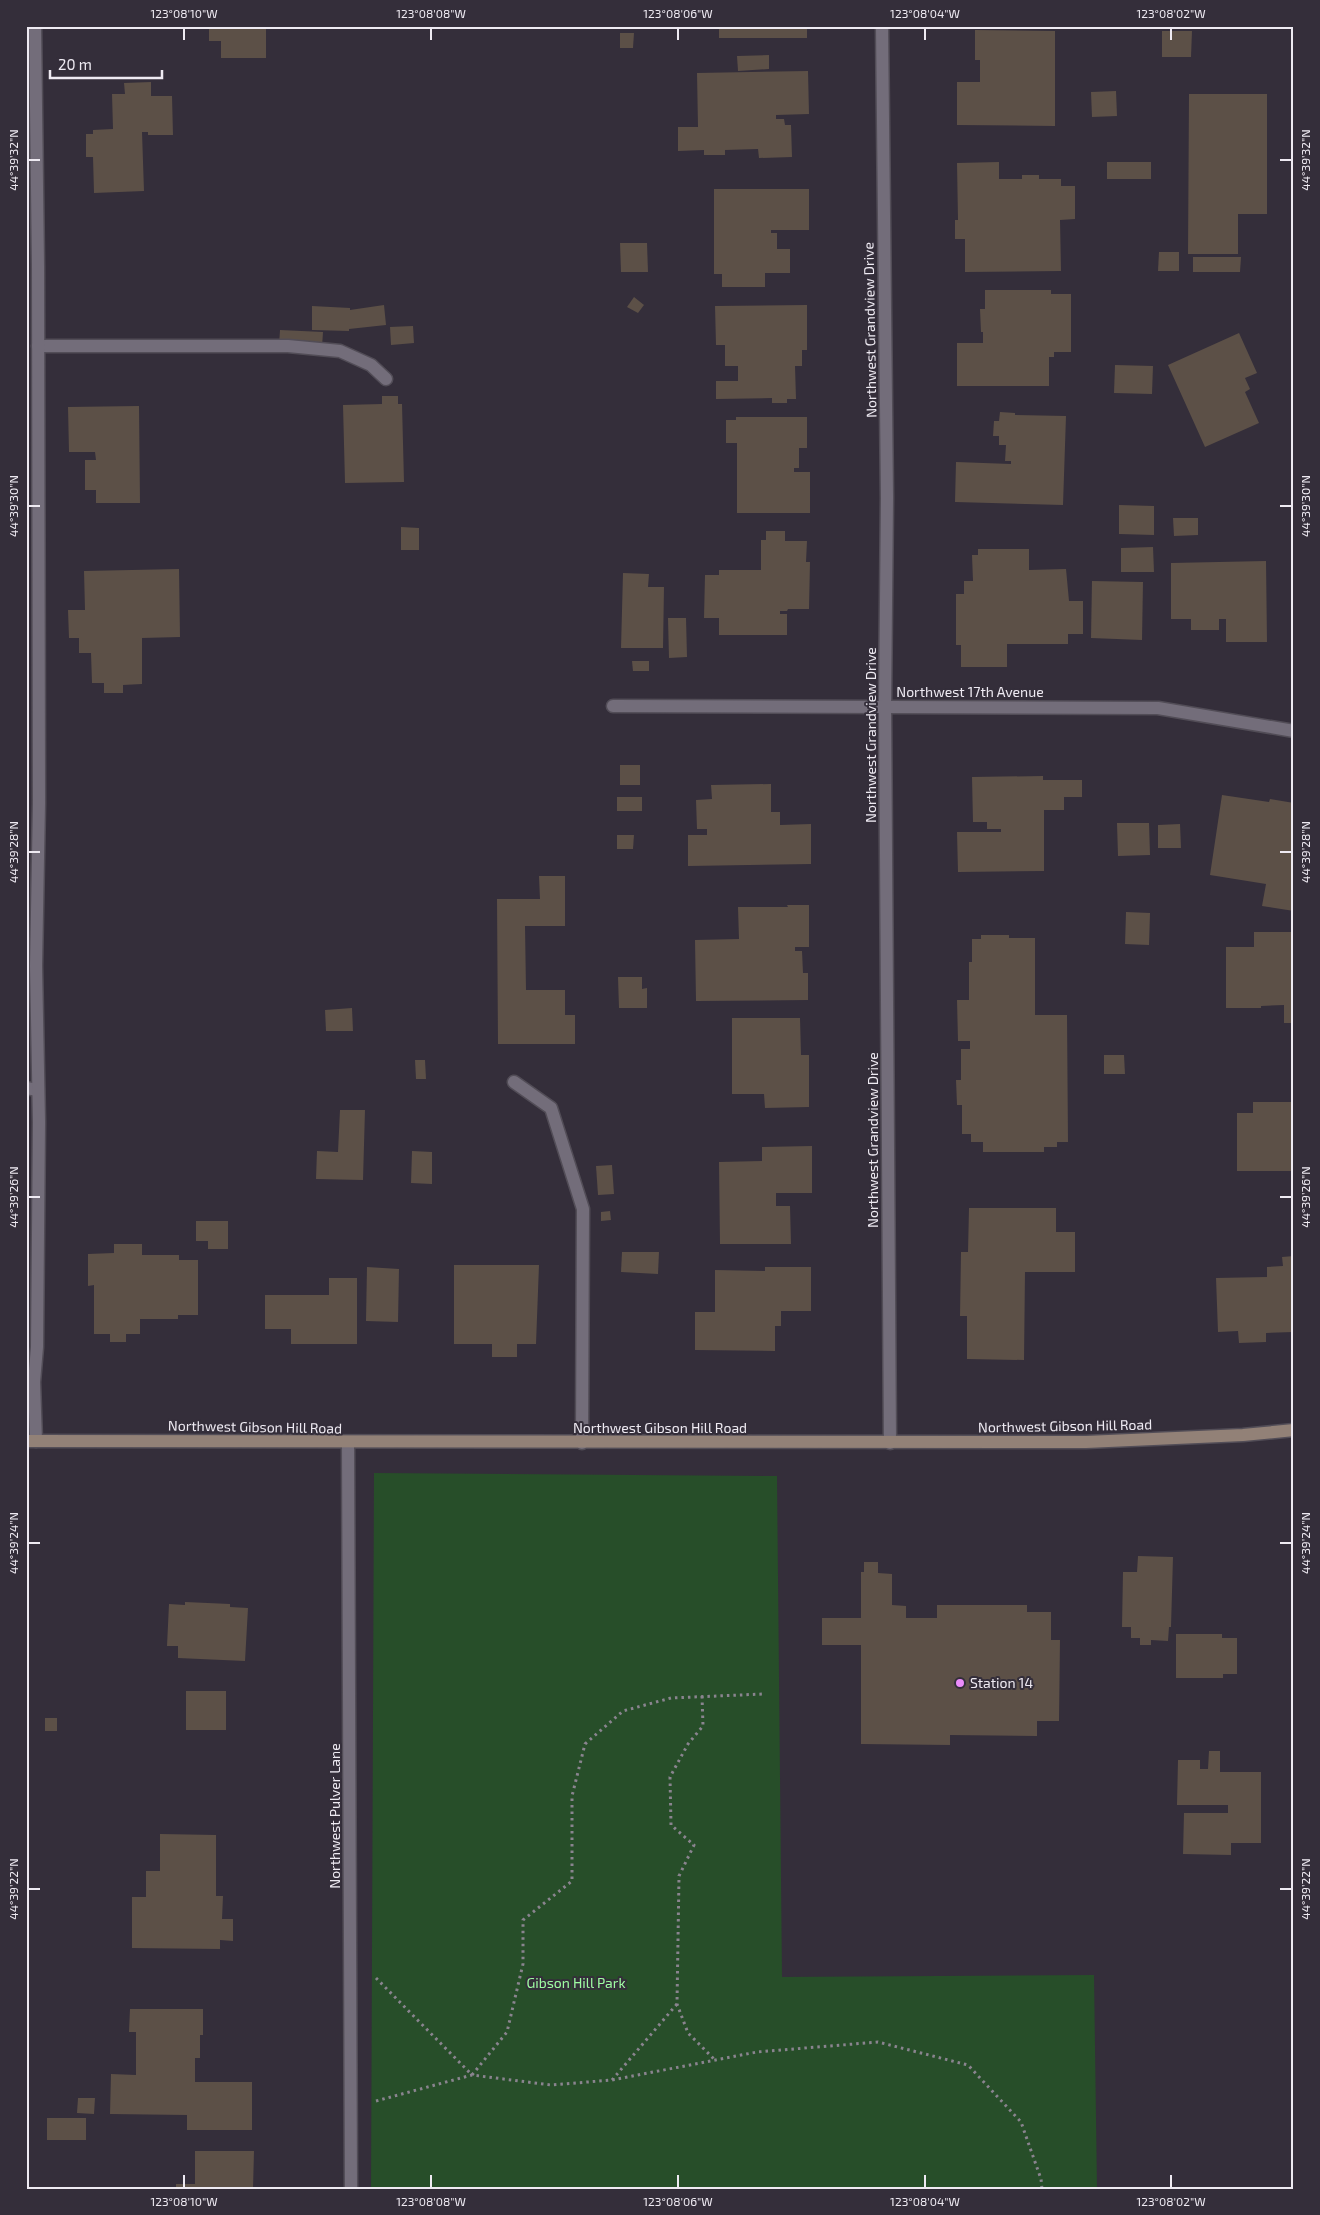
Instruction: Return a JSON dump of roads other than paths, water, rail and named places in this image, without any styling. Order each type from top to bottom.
[{"type":"main road","name":"Northwest Gibson Hill Road","points":[[31,1441],[348,1443],[1086,1442],[1243,1435],[1294,1430]]},
{"type":"street","points":[[31,1441],[37,1347],[32,1089],[39,803],[35,26]]},
{"type":"street","name":"Northwest Grandview Drive","points":[[882,26],[887,498],[885,706],[890,1443]]},
{"type":"street","points":[[38,346],[288,346],[340,352],[371,365],[386,379]]},
{"type":"street","name":"Northwest 17th Avenue","points":[[613,706],[1158,708],[1294,731]]},
{"type":"street","points":[[514,1082],[552,1108],[583,1209],[582,1443]]},
{"type":"street","name":"Northwest Pulver Lane","points":[[348,1443],[351,2189]]},
{"type":"place","name":"Station 14","points":[[960,1683]]},
{"type":"park label","name":"Gibson Hill Park","points":[[576,1983]]}]
